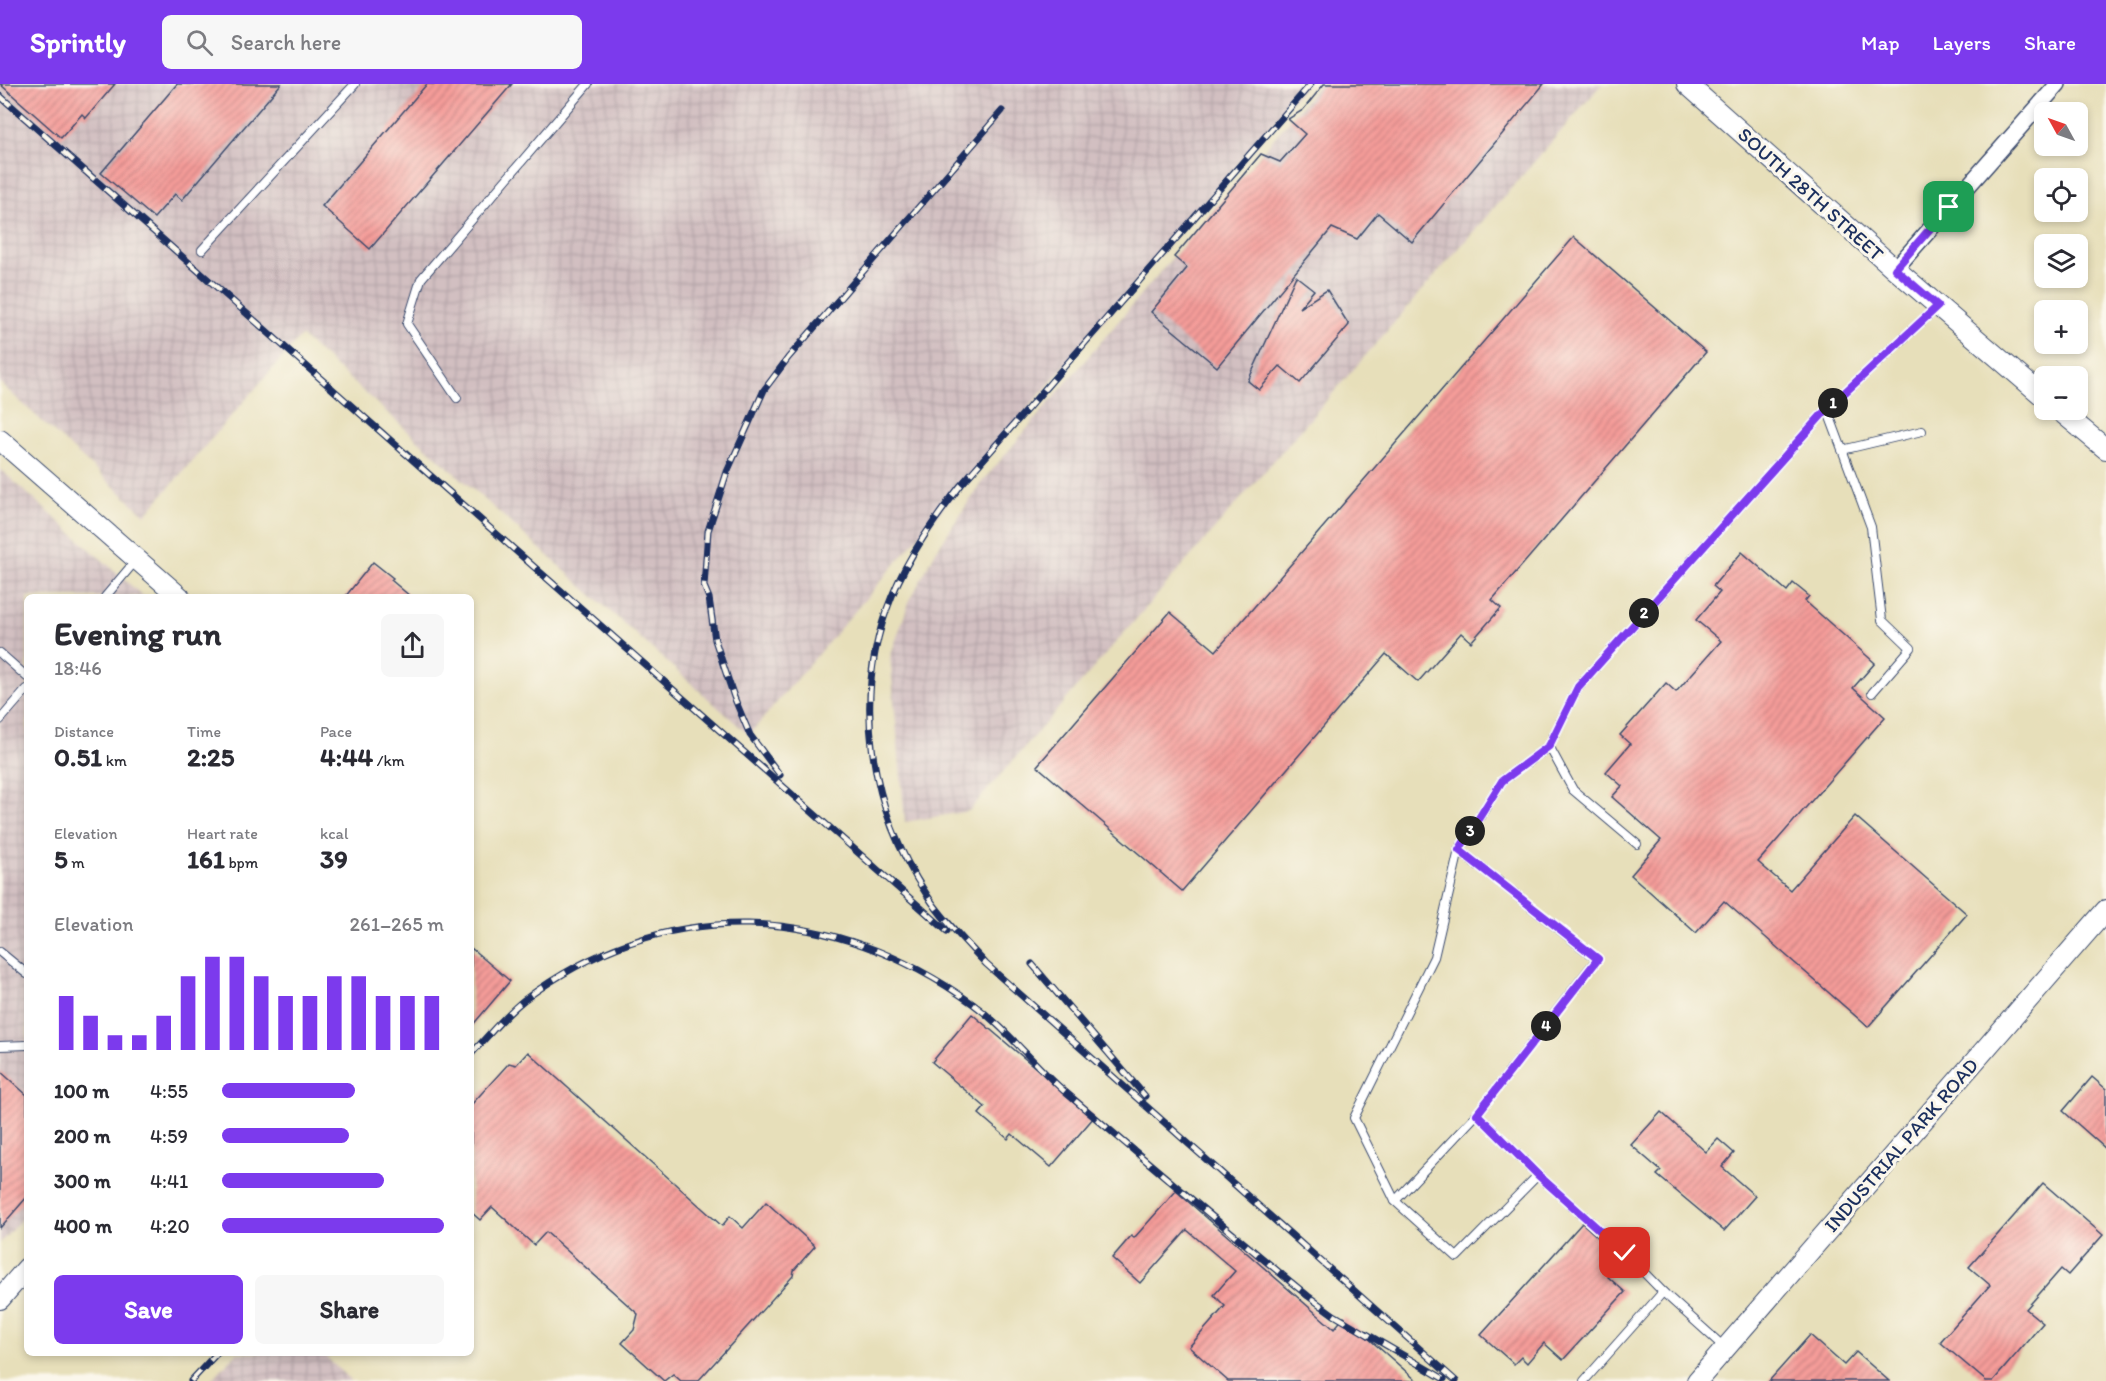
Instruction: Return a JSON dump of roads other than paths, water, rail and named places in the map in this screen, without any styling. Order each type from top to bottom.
[{"type":"street","name":"SOUTH 28TH STREET","points":[[1687,84],[1895,269],[2034,388]]},
{"type":"street","points":[[1895,269],[2058,84]]},
{"type":"street","points":[[2069,420],[2106,463]]},
{"type":"street","points":[[2071,420],[2106,449]]},
{"type":"street","points":[[0,440],[177,594]]},
{"type":"street","name":"INDUSTRIAL PARK ROAD","points":[[1697,1381],[2106,910]]},
{"type":"street","points":[[0,1299],[24,1271]]},
{"type":"lane","points":[[202,250],[355,84]]},
{"type":"lane","points":[[457,398],[407,324],[421,279],[588,84]]},
{"type":"lane","points":[[1538,1175],[1457,1257],[1395,1201],[1354,1118],[1434,957],[1459,850],[1502,781],[1549,746],[1578,687],[1827,409],[1938,306]]},
{"type":"lane","points":[[1827,409],[1871,527],[1882,620],[1911,648],[1872,693]]},
{"type":"lane","points":[[1842,450],[1922,431]]},
{"type":"lane","points":[[108,594],[137,559]]},
{"type":"lane","points":[[0,653],[24,674]]},
{"type":"lane","points":[[0,720],[24,692]]},
{"type":"lane","points":[[1549,746],[1572,790],[1637,844]]},
{"type":"lane","points":[[1395,1201],[1477,1114],[1598,959],[1459,850]]},
{"type":"lane","points":[[0,952],[24,972]]},
{"type":"lane","points":[[0,1047],[24,1045]]},
{"type":"lane","points":[[1477,1114],[1538,1175],[1625,1253],[1663,1293],[1725,1348]]},
{"type":"lane","points":[[1584,1381],[1663,1293]]},
{"type":"railway","points":[[1311,84],[961,485],[923,538],[892,596],[879,634],[872,672],[870,711],[872,750],[891,825],[907,861],[927,895],[947,922],[986,964],[1456,1381]]},
{"type":"railway","points":[[0,96],[947,931]]},
{"type":"railway","points":[[780,775],[750,735],[734,697],[715,640],[709,598],[704,586],[708,531],[727,472],[764,390],[788,358],[1002,111]]},
{"type":"railway","points":[[474,1051],[524,1000],[578,966],[634,942],[691,928],[749,924],[806,930],[863,945],[919,970],[973,1004],[997,1024],[1064,1091],[1308,1296],[1334,1315],[1444,1379]]},
{"type":"railway","points":[[1032,964],[1145,1096]]},
{"type":"railway","points":[[191,1381],[214,1356]]}]
